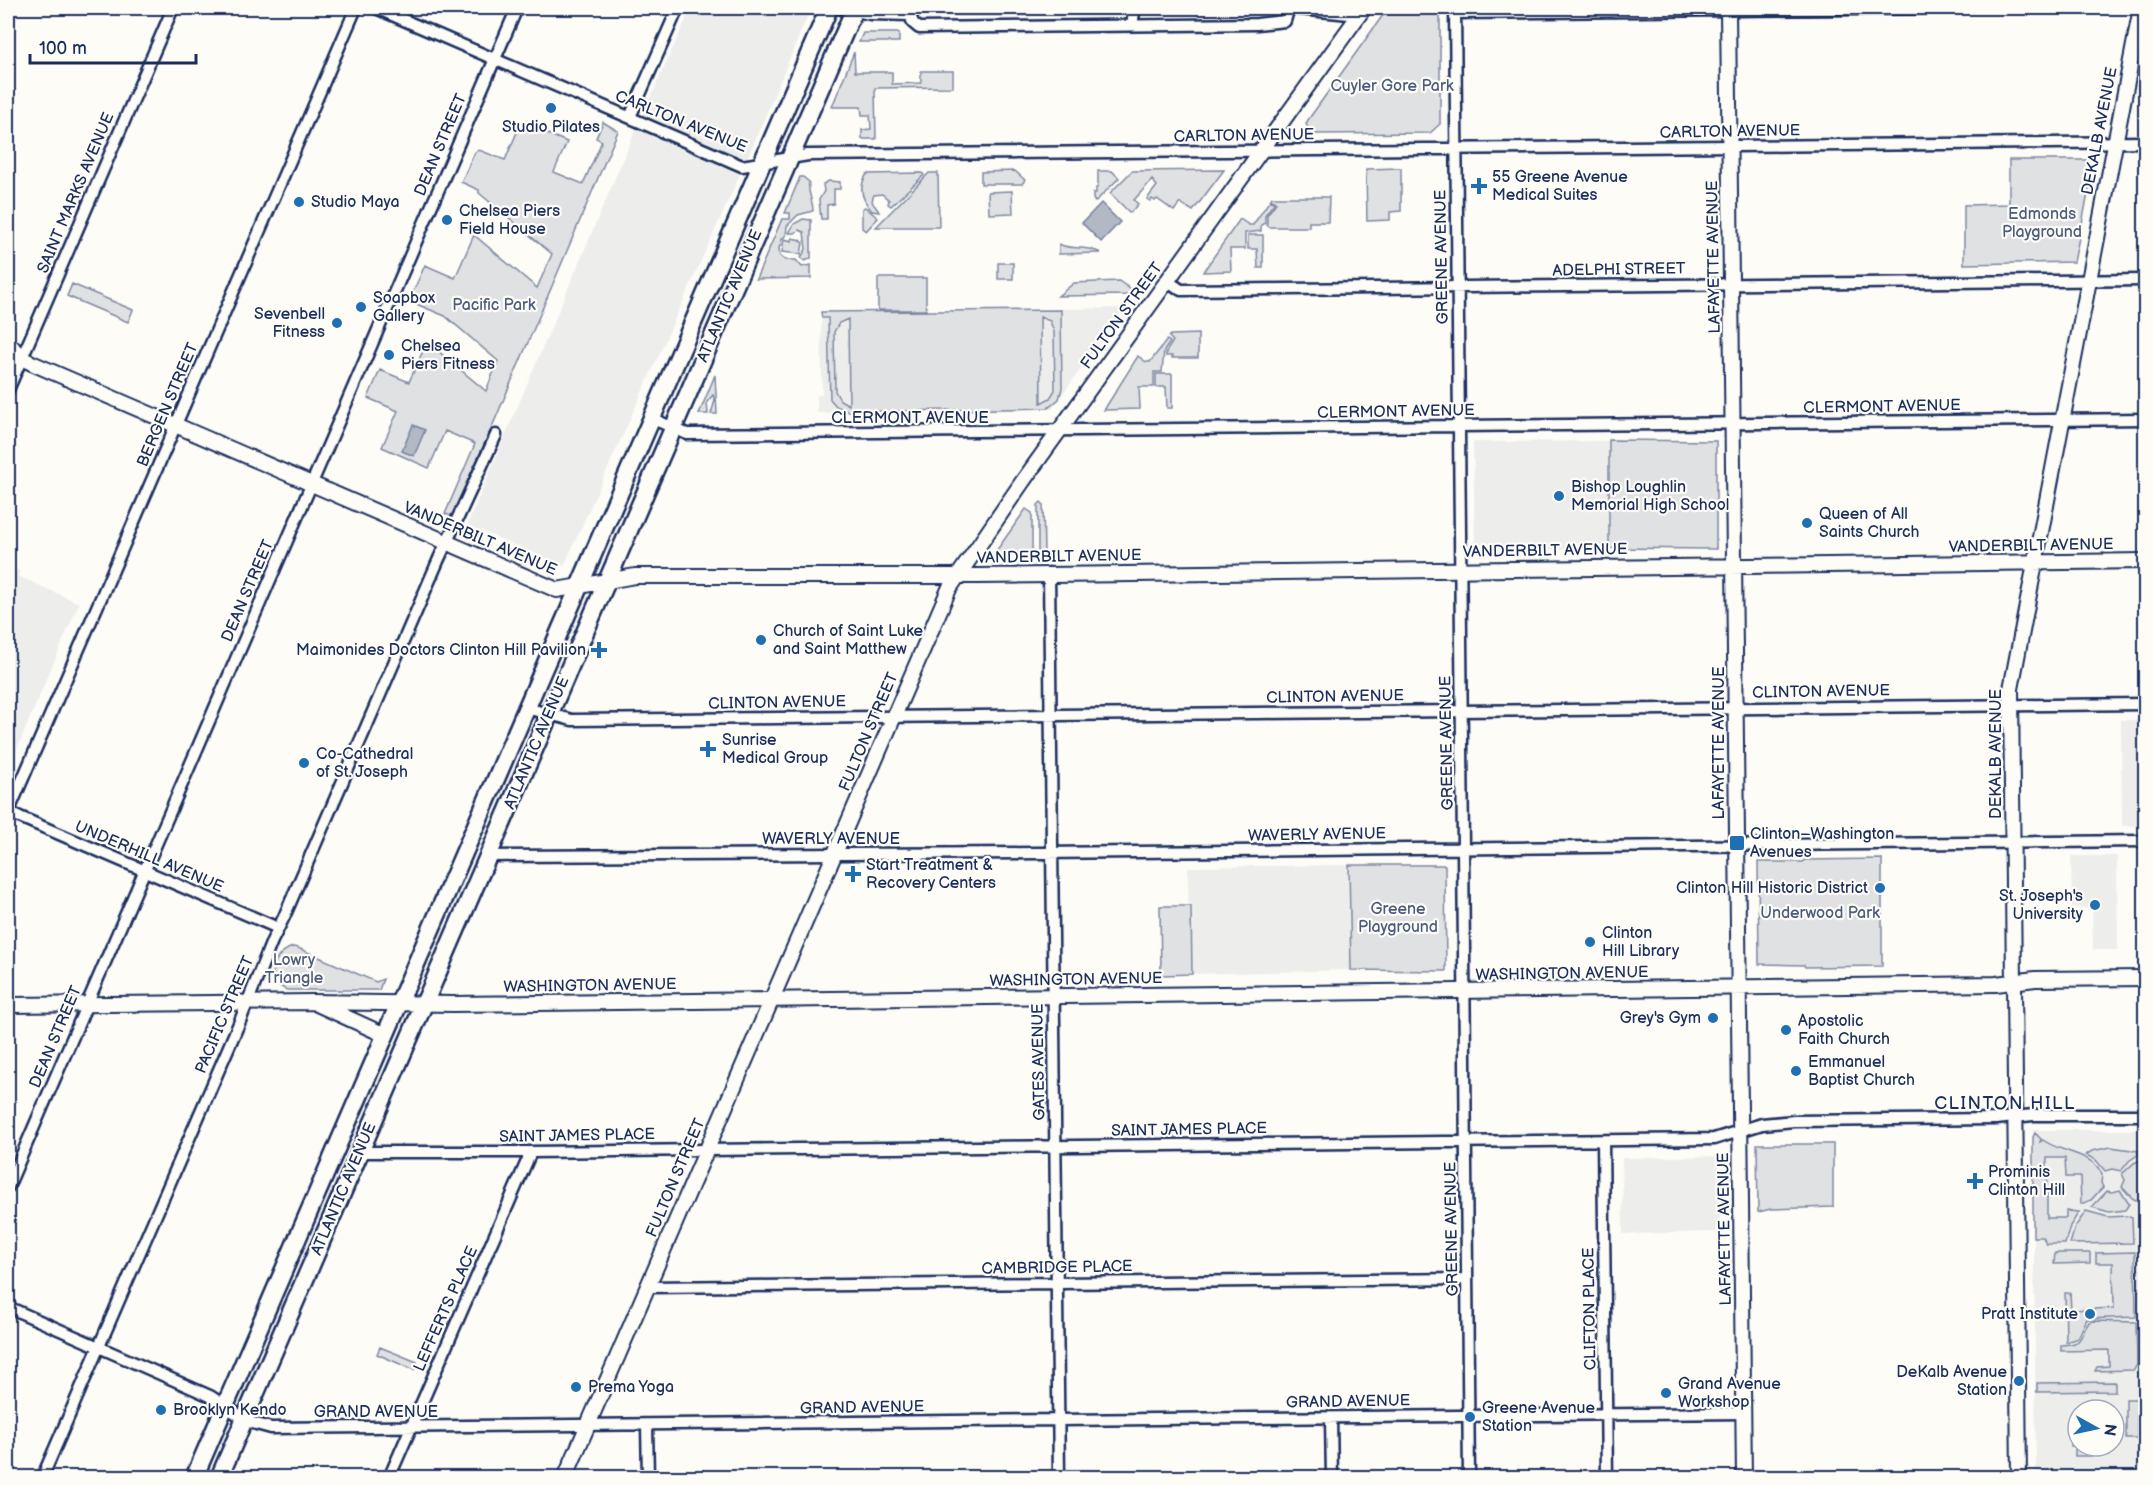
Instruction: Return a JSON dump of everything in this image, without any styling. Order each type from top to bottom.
[{"type":"main road","name":"ATLANTIC AVENUE","points":[[194,1478],[828,8]]},
{"type":"main road","name":"DEKALB AVENUE","points":[[2019,1478],[2011,689],[2140,8]]},
{"type":"main road","name":"ATLANTIC AVENUE","points":[[219,1478],[790,158],[850,9]]},
{"type":"main road","name":"LAFAYETTE AVENUE","points":[[1728,9],[1744,1478]]},
{"type":"main road","name":"FULTON STREET","points":[[565,1478],[949,589],[1059,431],[1362,11]]},
{"type":"main road","name":"VANDERBILT AVENUE","points":[[8,345],[12,347],[14,359],[557,590],[635,576],[957,576],[1049,573],[2145,561]]},
{"type":"main road","name":"WASHINGTON AVENUE","points":[[8,1005],[312,1002],[425,1004],[1464,992],[1996,984],[2035,979],[2145,978]]},
{"type":"main road","points":[[312,1002],[385,1035]]},
{"type":"street","name":"SAINT MARKS AVENUE","points":[[8,390],[14,359],[173,8]]},
{"type":"street","name":"BERGEN STREET","points":[[8,813],[356,8]]},
{"type":"street","name":"CARLTON AVENUE","points":[[376,8],[740,165],[808,155],[2145,142]]},
{"type":"street","name":"DEAN STREET","points":[[8,1186],[516,8]]},
{"type":"street","points":[[630,117],[678,8]]},
{"type":"street","points":[[850,9],[870,15],[910,15],[918,8],[1024,8]]},
{"type":"street","points":[[1132,24],[1134,8]]},
{"type":"street","points":[[910,15],[913,23],[919,28],[1277,23],[1285,21],[1288,8],[1362,11]]},
{"type":"street","points":[[1455,10],[1944,8]]},
{"type":"street","name":"GREENE AVENUE","points":[[1455,10],[1469,1478]]},
{"type":"street","name":"ADELPHI STREET","points":[[1168,281],[1181,290],[2145,280]]},
{"type":"street","name":"CLERMONT AVENUE","points":[[651,418],[687,434],[2145,419]]},
{"type":"street","name":"PACIFIC STREET","points":[[42,1478],[278,928],[446,543],[496,435]]},
{"type":"street","name":"GATES AVENUE","points":[[1049,573],[1059,1478]]},
{"type":"street","name":"CLINTON AVENUE","points":[[526,708],[572,720],[2145,704]]},
{"type":"street","name":"UNDERHILL AVENUE","points":[[8,813],[278,928]]},
{"type":"street","name":"WAVERLY AVENUE","points":[[488,856],[834,855],[2145,841]]},
{"type":"street","name":"SAINT JAMES PLACE","points":[[360,1152],[1714,1139],[1762,1124],[1794,1121],[2145,1115]]},
{"type":"street","name":"CLIFTON PLACE","points":[[1604,1141],[1607,1478]]},
{"type":"street","name":"LEFFERTS PLACE","points":[[389,1478],[531,1152]]},
{"type":"street","name":"CAMBRIDGE PLACE","points":[[648,1287],[1467,1279]]},
{"type":"street","name":"GRAND AVENUE","points":[[8,1307],[210,1396],[245,1419],[271,1428],[1744,1413]]},
{"type":"street","points":[[1331,1418],[1332,1478]]},
{"type":"street","points":[[647,1425],[648,1478]]},
{"type":"shaded area","points":[[691,8],[811,8],[751,150],[564,566],[467,525],[636,129]]},
{"type":"shaded area","points":[[1101,203],[1120,222],[1101,242],[1082,223]]},
{"type":"shaded area","points":[[1125,308],[1052,409],[817,413],[817,395],[822,395],[821,312]]},
{"type":"shaded area","points":[[413,425],[425,430],[414,456],[402,451]]},
{"type":"shaded area","name":"Bishop Loughlin Memorial High School","points":[[1717,440],[1717,549],[1475,550],[1473,442]]},
{"type":"shaded area","points":[[8,566],[20,571],[18,576],[79,603],[8,770]]},
{"type":"shaded area","points":[[2121,720],[2145,720],[2145,826],[2122,826]]},
{"type":"shaded area","name":"St. Joseph's University","points":[[2071,856],[2117,856],[2118,950],[2093,950],[2092,909],[2072,908]]},
{"type":"shaded area","points":[[1349,865],[1351,970],[1189,974],[1188,867]]},
{"type":"shaded area","name":"Pratt Institute","points":[[2033,1130],[2145,1130],[2145,1477],[2036,1477]]},
{"type":"shaded area","points":[[1719,1156],[1720,1232],[1623,1234],[1622,1158]]},
{"type":"green space","name":"Cuyler Gore Park","points":[[1388,8],[1440,8],[1440,124],[1430,133],[1311,134],[1306,124],[1308,120]]},
{"type":"green space","points":[[863,33],[899,33],[899,42],[859,42]]},
{"type":"green space","points":[[854,52],[855,72],[892,72],[892,84],[921,83],[921,71],[953,71],[953,87],[875,88],[876,139],[862,139],[862,130],[871,129],[870,115],[862,115],[861,107],[832,107]]},
{"type":"green space","name":"Pacific Park","points":[[603,122],[618,131],[452,516],[445,514],[475,444],[445,431],[429,468],[382,447],[398,411],[368,398],[380,370],[409,382],[426,344],[432,346],[486,391],[498,361],[445,316],[409,301],[425,265],[455,278],[474,235],[537,288],[552,254],[479,193],[479,190],[461,182],[475,152],[479,150],[505,160],[521,123],[567,142],[554,172],[583,184],[602,141],[596,138]]},
{"type":"green space","name":"Edmonds Playground","points":[[2009,160],[2095,160],[2074,262],[1964,264],[1964,205],[2009,204]]},
{"type":"green space","points":[[1401,168],[1401,211],[1390,212],[1390,220],[1367,221],[1366,169]]},
{"type":"green space","points":[[1224,170],[1193,211],[1180,203],[1174,211],[1157,199],[1150,201],[1147,199],[1157,186],[1152,180],[1134,200],[1138,204],[1130,213],[1110,193],[1132,171]]},
{"type":"green space","points":[[1015,171],[1025,180],[1022,184],[981,184],[981,172]]},
{"type":"green space","points":[[1098,171],[1112,171],[1119,178],[1095,202],[1093,193],[1096,193],[1098,187]]},
{"type":"green space","points":[[922,173],[924,175],[891,206],[888,204],[889,200],[882,194],[874,195],[873,202],[879,212],[872,211],[862,193],[867,174]]},
{"type":"green space","points":[[929,173],[938,173],[939,227],[876,227]]},
{"type":"green space","points":[[800,177],[809,182],[813,211],[798,215],[787,226],[786,235],[779,248],[780,256],[785,260],[796,260],[802,267],[811,265],[811,278],[756,279],[782,219],[790,219],[790,213],[785,213]]},
{"type":"green space","points":[[829,181],[840,182],[840,189],[834,189],[834,204],[827,205],[827,219],[821,219],[819,200],[824,191],[823,184]]},
{"type":"green space","points":[[1012,191],[1013,213],[989,214],[988,192]]},
{"type":"green space","points":[[1272,197],[1329,197],[1328,222],[1309,222],[1309,227],[1269,227],[1267,215],[1276,203],[1271,199]]},
{"type":"green space","points":[[1270,200],[1274,203],[1265,215],[1265,223],[1261,225],[1261,231],[1245,233],[1245,249],[1230,249],[1231,271],[1203,272],[1240,219],[1253,225]]},
{"type":"green space","points":[[865,207],[878,218],[866,231],[862,228],[862,209]]},
{"type":"green space","points":[[803,219],[811,220],[811,258],[805,261],[801,258],[806,249],[804,232],[799,230],[789,233],[794,224]]},
{"type":"green space","points":[[1248,235],[1263,235],[1263,268],[1258,268],[1257,249],[1248,249]]},
{"type":"green space","points":[[792,238],[801,240],[803,243],[801,254],[782,252],[784,239],[792,241]]},
{"type":"green space","points":[[1059,244],[1095,250],[1101,253],[1059,254]]},
{"type":"green space","points":[[998,263],[1013,263],[1013,279],[998,279]]},
{"type":"green space","points":[[878,278],[926,278],[926,310],[878,310]]},
{"type":"green space","points":[[1119,281],[1130,289],[1130,295],[1058,296],[1074,283]]},
{"type":"green space","points":[[72,284],[133,310],[128,322],[67,296]]},
{"type":"green space","points":[[1061,310],[1062,388],[1059,399],[1048,408],[849,412],[836,406],[830,399],[828,318],[822,318],[821,312]],"holes":[[[1040,317],[1050,321],[1054,332],[1055,390],[1050,398],[1041,403]],[[848,319],[849,404],[849,405],[840,400],[835,391],[834,332],[839,323]]]},
{"type":"green space","points":[[1198,334],[1198,358],[1166,356],[1173,341],[1169,337],[1171,335]]},
{"type":"green space","points":[[1167,340],[1170,342],[1164,351],[1162,372],[1154,372],[1154,387],[1139,387],[1140,409],[1104,410],[1138,356],[1150,362]]},
{"type":"green space","points":[[1156,374],[1172,374],[1172,408],[1167,408],[1166,387],[1156,387]]},
{"type":"green space","points":[[715,375],[717,414],[711,414],[715,400],[713,395],[707,402],[708,414],[699,414]]},
{"type":"green space","points":[[1609,440],[1716,441],[1716,549],[1609,548]]},
{"type":"green space","points":[[1041,502],[1043,504],[1044,553],[1038,553],[1038,505]]},
{"type":"green space","points":[[1026,509],[1032,513],[1032,554],[994,554]]},
{"type":"green space","name":"Underwood Park","points":[[1882,859],[1882,966],[1805,967],[1804,965],[1759,964],[1758,862]]},
{"type":"green space","name":"Greene Playground","points":[[1349,865],[1445,865],[1446,971],[1351,970]]},
{"type":"green space","points":[[1160,906],[1191,906],[1192,974],[1161,975]]},
{"type":"green space","name":"Lowry Triangle","points":[[293,947],[376,982],[383,979],[379,990],[287,990],[280,986],[273,974],[280,955]]},
{"type":"green space","points":[[2035,1133],[2041,1139],[2040,1142],[2043,1140],[2092,1162],[2102,1175],[2103,1187],[2091,1200],[2081,1204],[2080,1177],[2066,1177],[2065,1158],[2047,1158],[2047,1218],[2066,1218],[2066,1211],[2079,1212],[2070,1226],[2065,1244],[2046,1244],[2043,1237],[2033,1237],[2033,1137]]},
{"type":"green space","points":[[1757,1144],[1833,1144],[1833,1207],[1771,1209],[1758,1212]]},
{"type":"green space","points":[[2111,1147],[2138,1151],[2139,1154],[2121,1171],[2112,1169],[2105,1171],[2096,1160],[2086,1155],[2092,1151]]},
{"type":"green space","points":[[2146,1158],[2145,1205],[2132,1198],[2122,1187],[2125,1180],[2122,1174],[2134,1163]]},
{"type":"green space","points":[[2120,1190],[2129,1204],[2125,1210],[2109,1212],[2092,1207],[2107,1191]]},
{"type":"green space","points":[[2086,1211],[2108,1217],[2132,1218],[2133,1243],[2070,1244],[2075,1227]]},
{"type":"green space","points":[[2135,1252],[2136,1317],[2087,1319],[2078,1338],[2066,1342],[2065,1293],[2070,1293],[2071,1310],[2114,1308],[2113,1263],[2096,1263],[2096,1253]]},
{"type":"green space","points":[[2055,1253],[2090,1253],[2090,1263],[2054,1264]]},
{"type":"green space","points":[[2089,1322],[2136,1322],[2137,1364],[2134,1370],[2095,1371],[2097,1367],[2109,1366],[2109,1350],[2061,1351],[2061,1345],[2077,1342]]},
{"type":"green space","points":[[380,1347],[417,1362],[414,1370],[377,1354]]},
{"type":"green space","points":[[2115,1382],[2115,1391],[2037,1392],[2037,1383]]},
{"type":"green space","points":[[2126,1399],[2137,1399],[2137,1438],[2126,1438]]},
{"type":"place","name":"Studio Pilates","points":[[551,108]]},
{"type":"place","name":"55 Greene Avenue Medical Suites","points":[[1479,186]]},
{"type":"place","name":"Studio Maya","points":[[299,202]]},
{"type":"place","name":"Chelsea Piers Field House","points":[[447,220]]},
{"type":"place","name":"Soapbox Gallery","points":[[361,307]]},
{"type":"place","name":"Sevenbell Fitness","points":[[337,323]]},
{"type":"place","name":"Chelsea Piers Fitness","points":[[389,355]]},
{"type":"place","name":"Bishop Loughlin Memorial High School","points":[[1559,496]]},
{"type":"place","name":"Queen of All Saints Church","points":[[1807,523]]},
{"type":"place","name":"Church of Saint Luke and Saint Matthew","points":[[761,640]]},
{"type":"place","name":"Maimonides Doctors Clinton Hill Pavilion","points":[[599,650]]},
{"type":"place","name":"Sunrise Medical Group","points":[[708,749]]},
{"type":"place","name":"Co-Cathedral of St. Joseph","points":[[304,763]]},
{"type":"place","name":"Clinton–Washington Avenues","points":[[1737,843]]},
{"type":"place","name":"Start Treatment & Recovery Centers","points":[[853,874]]},
{"type":"place","name":"Clinton Hill Historic District","points":[[1880,888]]},
{"type":"place","name":"St. Joseph's University","points":[[2095,905]]},
{"type":"place","name":"Clinton Hill Library","points":[[1590,942]]},
{"type":"place","name":"Grey's Gym","points":[[1713,1018]]},
{"type":"place","name":"Apostolic Faith Church","points":[[1786,1030]]},
{"type":"place","name":"Emmanuel Baptist Church","points":[[1796,1071]]},
{"type":"place","name":"Prominis Clinton Hill","points":[[1975,1181]]},
{"type":"place","name":"Pratt Institute","points":[[2090,1314]]},
{"type":"place","name":"DeKalb Avenue Station","points":[[2019,1381]]},
{"type":"place","name":"Prema Yoga","points":[[576,1387]]},
{"type":"place","name":"Grand Avenue Workshop","points":[[1666,1393]]},
{"type":"place","name":"Brooklyn Kendo","points":[[161,1410]]},
{"type":"place","name":"Greene Avenue Station","points":[[1470,1417]]},
{"type":"district","name":"CLINTON HILL","points":[[2005,1103]]}]
